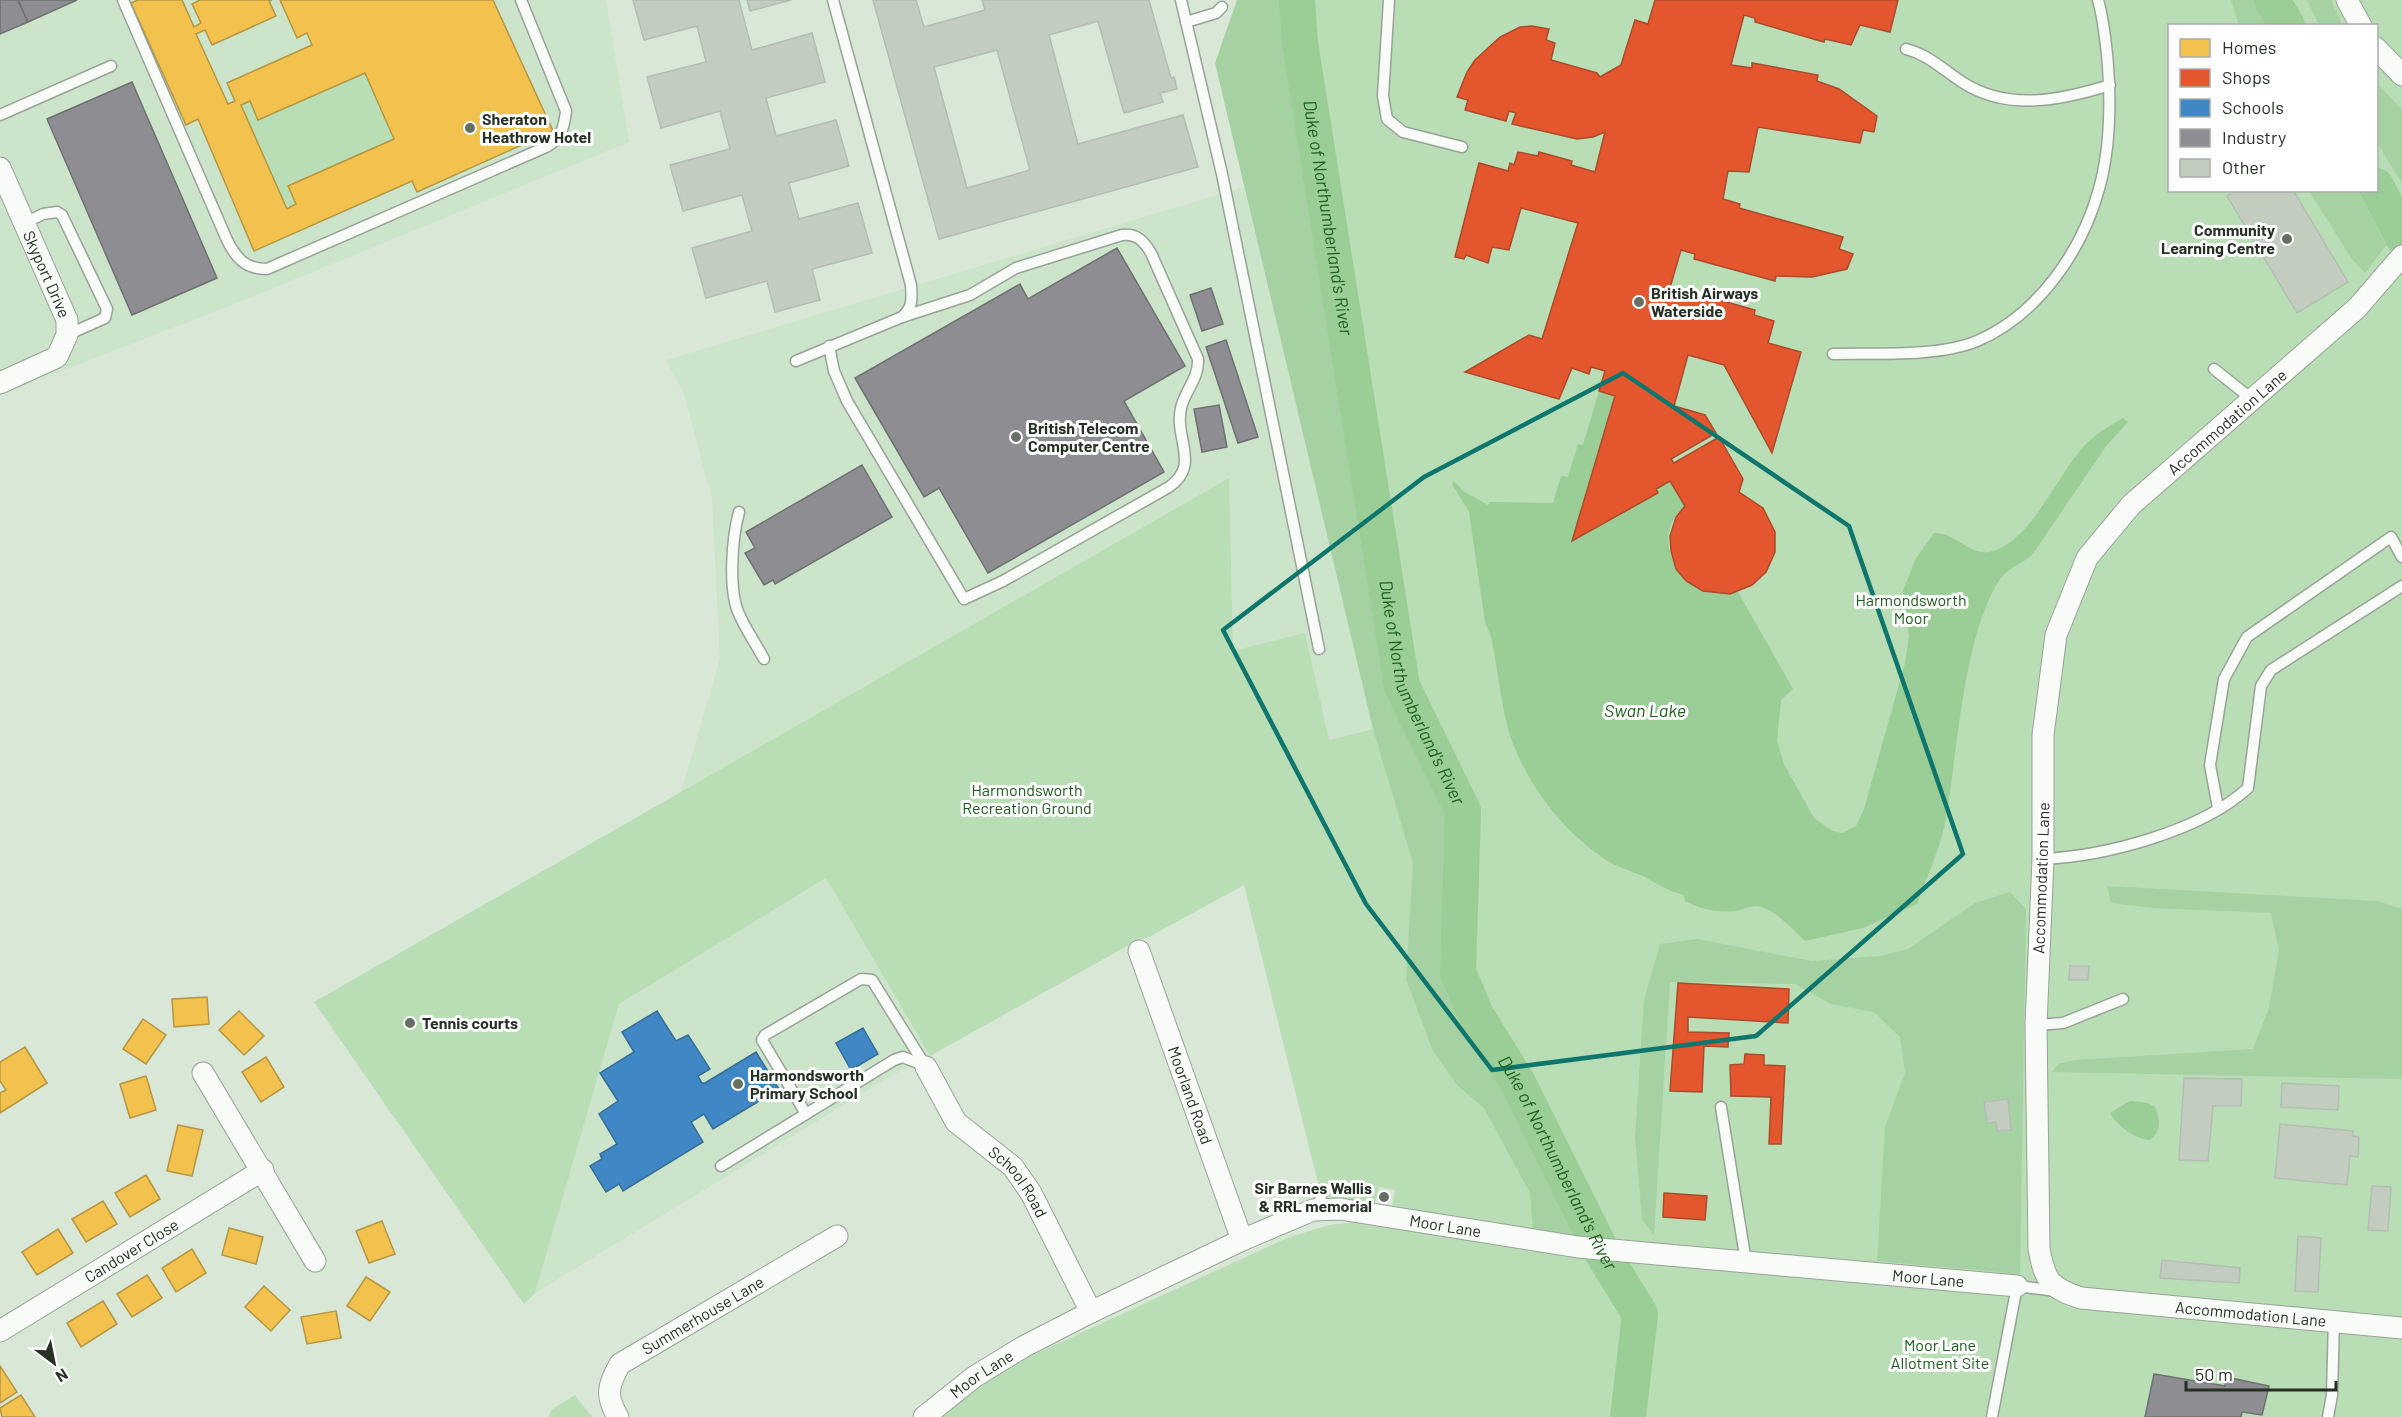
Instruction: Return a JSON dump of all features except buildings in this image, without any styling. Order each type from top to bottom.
[{"type":"street","points":[[2347,0],[2360,24]]},
{"type":"street","points":[[2378,50],[2402,75]]},
{"type":"street","name":"Skyport Drive","points":[[0,168],[67,320],[68,334],[57,357],[0,383]]},
{"type":"street","name":"Accommodation Lane","points":[[2399,260],[2358,309],[2131,505],[2087,558],[2056,635],[2043,735],[2043,859],[2036,1025],[2039,1249],[2047,1279],[2061,1291],[2081,1298],[2402,1328]]},
{"type":"street","name":"Moorland Road","points":[[1139,951],[1242,1240]]},
{"type":"street","name":"School Road","points":[[926,1067],[956,1122],[1012,1167],[1031,1193],[1091,1312]]},
{"type":"street","points":[[203,1073],[263,1170],[315,1261]]},
{"type":"street","name":"Candover Close","points":[[0,1331],[263,1170]]},
{"type":"street","name":"Moor Lane","points":[[924,1417],[974,1377],[1023,1347],[1242,1240],[1320,1199],[1340,1209],[1578,1247],[2017,1286]]},
{"type":"street","name":"Summerhouse Lane","points":[[618,1417],[610,1404],[608,1385],[620,1364],[837,1236]]},
{"type":"lane","points":[[123,0],[227,240],[241,262],[254,269],[267,269],[546,147],[558,138],[565,120],[563,103],[521,0]]},
{"type":"lane","points":[[833,0],[911,285],[912,302],[909,310],[902,317]]},
{"type":"lane","points":[[1181,0],[1222,174],[1319,649]]},
{"type":"lane","points":[[1389,0],[1383,96],[1387,119],[1403,132],[1462,147]]},
{"type":"lane","points":[[1833,354],[1930,351],[1976,342],[2015,317],[2052,283],[2070,255],[2099,189],[2110,121],[2110,85],[2102,12],[2098,0]]},
{"type":"lane","points":[[1186,22],[1216,13],[1222,7]]},
{"type":"lane","points":[[1906,49],[1926,54],[1963,83],[2017,100],[2062,99],[2110,85]]},
{"type":"lane","points":[[0,116],[111,66]]},
{"type":"lane","points":[[25,223],[43,214],[57,212],[62,215],[107,309],[105,318],[68,334]]},
{"type":"lane","points":[[796,361],[829,346],[902,317],[970,295],[1016,268],[1122,235],[1138,238],[1151,253],[1198,359],[1196,377],[1181,410],[1180,427],[1186,458],[1184,472],[1169,487],[1003,581],[964,599],[847,400],[834,371],[829,346]]},
{"type":"lane","points":[[2214,369],[2253,400]]},
{"type":"lane","points":[[739,512],[733,535],[732,570],[738,612],[764,659]]},
{"type":"lane","points":[[2218,808],[2210,765],[2224,679],[2247,637],[2391,537],[2402,557]]},
{"type":"lane","points":[[2043,859],[2123,845],[2189,827],[2236,799],[2248,788],[2261,686],[2271,670],[2402,586]]},
{"type":"lane","points":[[806,1114],[762,1040],[765,1035],[861,979],[872,980],[926,1067]]},
{"type":"lane","points":[[2036,1025],[2062,1023],[2123,999]]},
{"type":"lane","points":[[721,1166],[898,1058],[912,1059],[926,1067]]},
{"type":"lane","points":[[1721,1107],[1746,1262]]},
{"type":"lane","points":[[1992,1417],[2017,1286],[2028,1290],[2061,1291]]},
{"type":"lane","points":[[2328,1417],[2332,1395],[2334,1321]]},
{"type":"highlighted area","points":[[1623,373],[1849,526],[1963,854],[1756,1036],[1492,1070],[1366,904],[1223,630],[1424,477]]},
{"type":"shaded area","points":[[0,0],[606,0],[629,142],[247,299],[0,395]]},
{"type":"shaded area","points":[[1237,0],[1290,0],[1293,45],[1397,687],[1451,812],[1447,973],[1461,1007],[1586,1240],[1533,1231],[1530,1193],[1484,1108],[1457,1085],[1433,1051],[1406,979],[1413,863],[1373,729],[1215,63]]},
{"type":"shaded area","points":[[2231,0],[2264,0],[2272,24],[2239,24]]},
{"type":"shaded area","points":[[2307,0],[2331,0],[2342,24],[2319,24]]},
{"type":"shaded area","points":[[2378,84],[2402,110],[2402,184],[2378,144]]},
{"type":"shaded area","points":[[1244,187],[1373,729],[1328,740],[1233,651],[1229,478],[681,792],[720,659],[712,499],[684,394],[666,360]]},
{"type":"shaded area","points":[[2310,192],[2359,192],[2386,245],[2365,273],[2352,259]]},
{"type":"shaded area","name":"Harmondsworth Primary School","points":[[826,878],[930,1056],[891,1076],[535,1293],[619,1004]]},
{"type":"shaded area","points":[[2107,886],[2377,901],[2402,909],[2402,1079],[2052,1072],[2058,1064],[2075,1060],[2253,1049],[2269,1008],[2279,950],[2271,913],[2153,908],[2111,903]]},
{"type":"shaded area","points":[[2010,892],[2026,909],[2020,1274],[1877,1261],[1885,1127],[1905,1073],[1900,1037],[1874,1012],[1831,1004],[1795,984],[1670,982],[1654,1235],[1642,1219],[1635,1137],[1644,1000],[1660,944],[1697,939],[1812,961],[1880,956],[1908,949],[1975,903]]},
{"type":"green space","name":"Harmondsworth Moor","points":[[1297,0],[2402,0],[2402,1417],[942,1417],[1000,1370],[1287,1238],[1329,1225],[1364,1221],[1602,1253],[1517,1081],[1476,1015],[1458,972],[1463,811],[1402,686],[1301,43]]},
{"type":"green space","points":[[365,73],[394,139],[288,186],[296,204],[287,209],[241,105],[250,101],[258,119]]},
{"type":"green space","name":"Harmondsworth Recreation Ground","points":[[1229,478],[1233,651],[1305,633],[1329,740],[1410,720],[1451,812],[1447,973],[1461,1007],[1586,1240],[1392,1207],[1395,1190],[1379,1187],[1375,1204],[1326,1197],[1319,1187],[1244,885],[1149,937],[1136,941],[930,1056],[826,878],[619,1004],[535,1293],[524,1304],[314,1002]]},
{"type":"green space","points":[[575,1395],[592,1417],[549,1417],[551,1410]]},
{"type":"water","name":"Swan Lake","points":[[1599,391],[1615,396],[1573,540],[1658,493],[1656,489],[1670,481],[1685,506],[1674,519],[1669,535],[1670,551],[1676,566],[1687,579],[1701,589],[1718,594],[1738,592],[1793,689],[1781,700],[1777,741],[1784,764],[1814,818],[1832,831],[1842,833],[1856,826],[1864,809],[1905,663],[1909,636],[1903,591],[1915,560],[1934,533],[1948,536],[1981,552],[1989,552],[2004,546],[2018,536],[2031,521],[2089,441],[2123,418],[2128,422],[2107,445],[2032,555],[2003,575],[1988,603],[1970,661],[1944,829],[1917,904],[1863,928],[1805,941],[1780,917],[1762,907],[1727,911],[1703,908],[1685,901],[1684,895],[1619,867],[1591,849],[1563,824],[1529,778],[1513,744],[1506,720],[1491,637],[1485,622],[1469,512],[1452,484],[1454,481],[1463,491],[1488,505],[1490,502],[1553,503],[1561,476],[1568,477],[1578,444],[1583,445]]},
{"type":"water","points":[[2130,1101],[2148,1103],[2155,1107],[2159,1125],[2150,1140],[2127,1131],[2110,1113]]},
{"type":"waterway","name":"Duke of Northumberland's River","points":[[1297,0],[1300,43],[1402,686],[1463,811],[1458,972],[1476,1015],[1517,1081],[1603,1254],[1640,1314],[1628,1417]]},
{"type":"waterway","points":[[2272,0],[2286,24]]},
{"type":"waterway","points":[[2378,190],[2402,236]]},
{"type":"place","name":"Sheraton Heathrow Hotel","points":[[470,128]]},
{"type":"place","name":"Community Learning Centre","points":[[2287,239]]},
{"type":"place","name":"British Airways Waterside","points":[[1639,302]]},
{"type":"place","name":"British Telecom Computer Centre","points":[[1016,437]]},
{"type":"place","name":"Tennis courts","points":[[410,1023]]},
{"type":"place","name":"Harmondsworth Primary School","points":[[738,1084]]},
{"type":"place","name":"Sir Barnes Wallis & RRL memorial","points":[[1384,1197]]},
{"type":"park label","name":"Moor Lane Allotment Site","points":[[1940,1354]]}]
